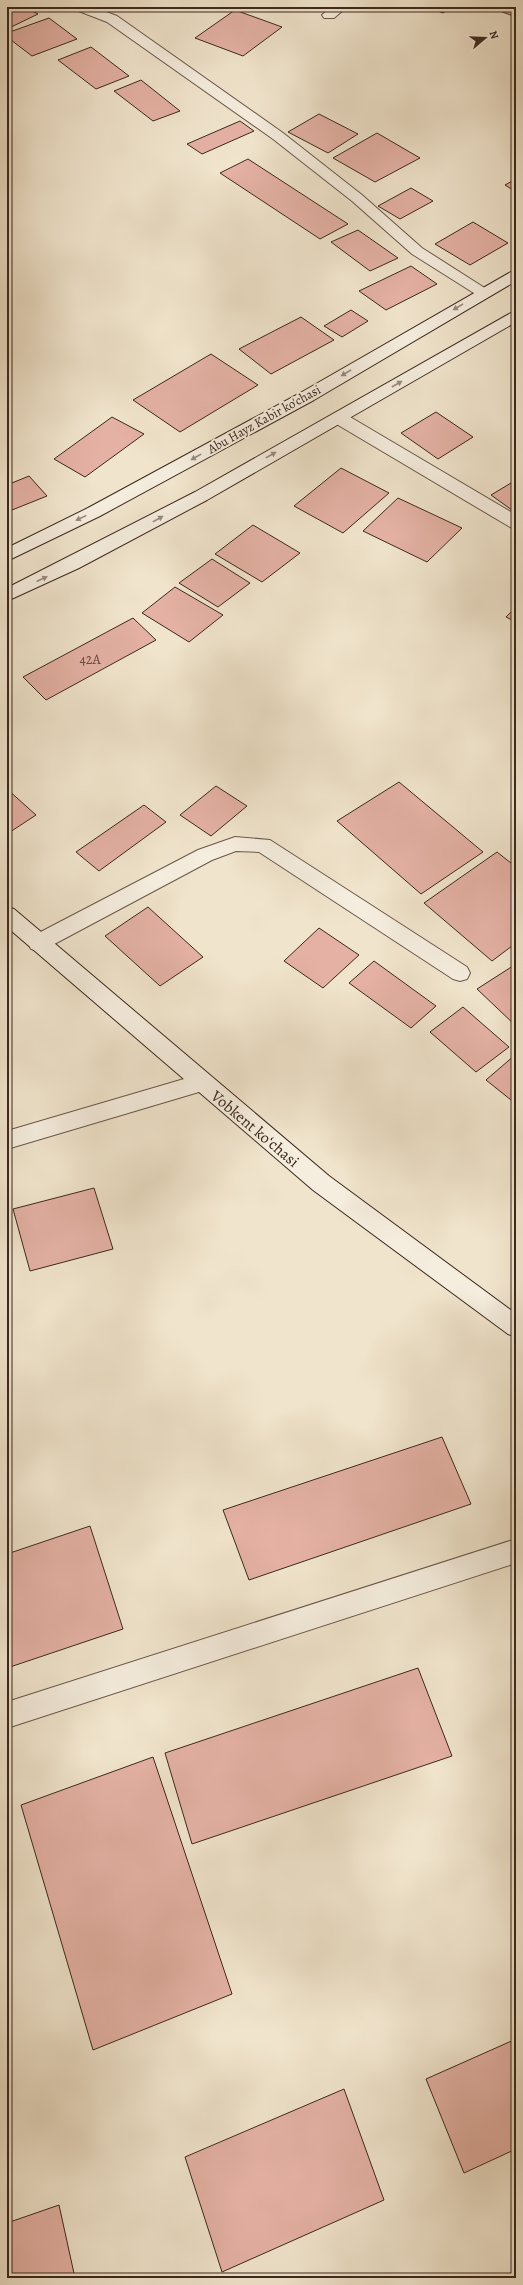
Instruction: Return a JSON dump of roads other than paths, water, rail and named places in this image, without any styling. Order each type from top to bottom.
[{"type":"street","points":[[82,7],[112,18],[159,54],[278,136],[357,198],[417,251],[483,292]]},
{"type":"street","name":"Abu Hayz Kabir ko'chasi","points":[[7,555],[94,512],[308,396],[516,274]]},
{"type":"street","points":[[7,595],[87,558],[339,418],[516,315]]},
{"type":"street","points":[[339,418],[516,523]]},
{"type":"street","points":[[38,943],[205,855],[235,844],[263,845],[460,973]]},
{"type":"street","name":"Vobkent koʻchasi","points":[[7,915],[201,1083],[321,1184],[516,1327]]},
{"type":"street","points":[[7,1140],[201,1083]]},
{"type":"street","points":[[7,1715],[516,1551]]}]
